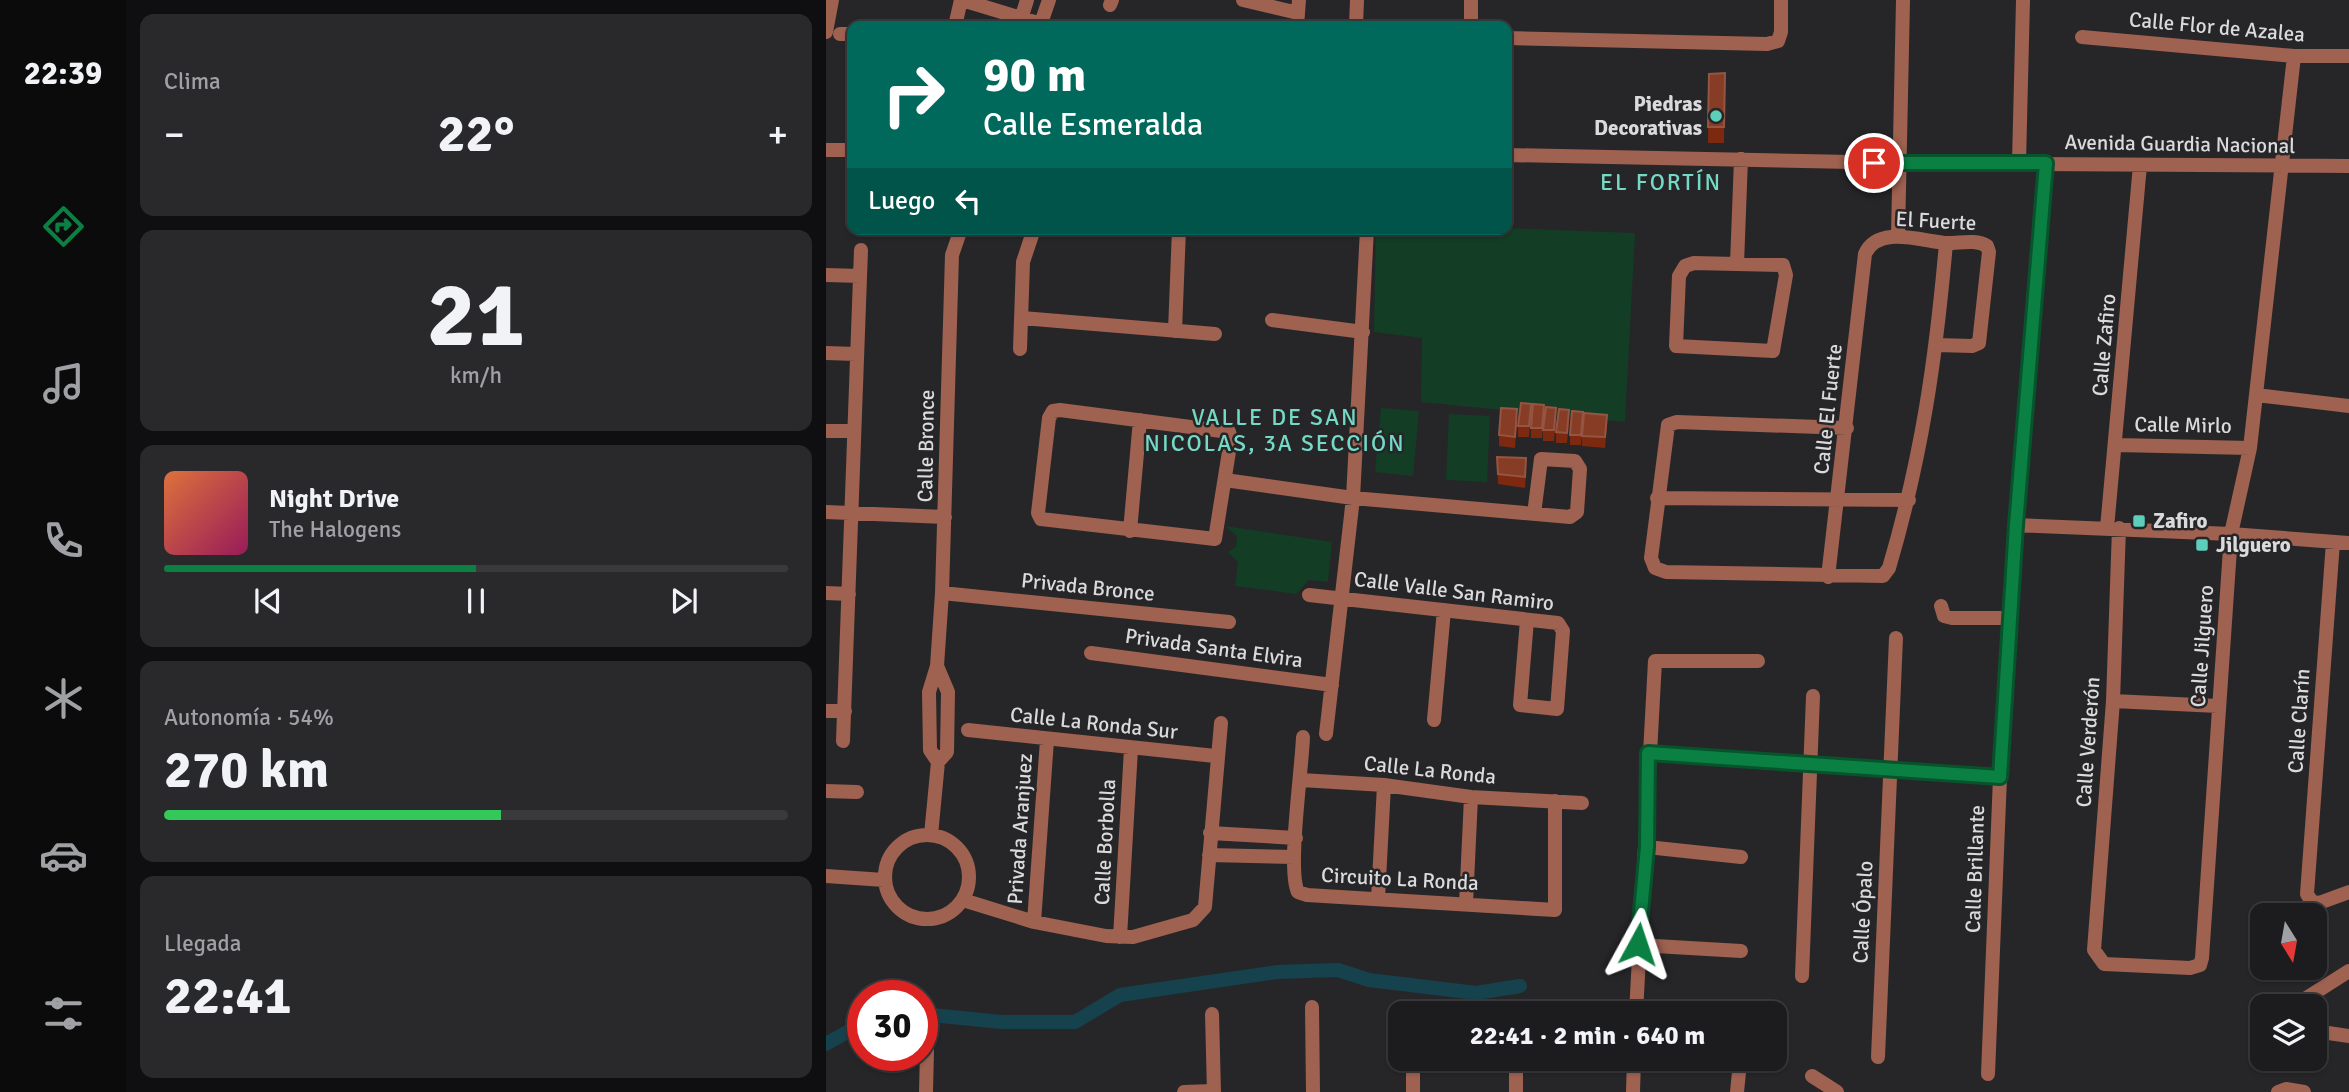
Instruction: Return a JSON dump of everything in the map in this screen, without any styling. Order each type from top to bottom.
[{"type":"street","points":[[832,0],[839,33]]},
{"type":"street","points":[[956,21],[962,0],[1017,21]]},
{"type":"street","points":[[1020,21],[1027,0]]},
{"type":"street","points":[[1041,21],[1049,0]]},
{"type":"street","points":[[1243,0],[1298,13]]},
{"type":"street","points":[[1356,21],[1357,0]]},
{"type":"street","points":[[1471,0],[1471,21]]},
{"type":"street","points":[[1512,38],[1767,44],[1778,41],[1781,32],[1782,0]]},
{"type":"street","points":[[1898,236],[1903,0]]},
{"type":"street","points":[[2019,162],[2023,0]]},
{"type":"street","name":"Calle Flor de Azalea","points":[[2082,37],[2294,55],[2349,57]]},
{"type":"street","name":"Calle Jilguero","points":[[2200,965],[2231,534],[2249,448],[2256,395],[2294,55]]},
{"type":"street","points":[[826,150],[847,150]]},
{"type":"street","name":"Avenida Guardia Nacional","points":[[1512,155],[1901,163],[2349,166]]},
{"type":"street","points":[[1737,264],[1741,159]]},
{"type":"street","name":"Calle Brillante","points":[[1988,1074],[2000,777],[2010,618],[2046,163]]},
{"type":"street","name":"Calle Zafiro","points":[[2113,528],[2117,445],[2140,165]]},
{"type":"street","name":"Calle Bronce","points":[[938,762],[930,750],[929,692],[937,666],[942,593],[952,255],[959,235]]},
{"type":"street","points":[[1020,349],[1023,262],[1032,235]]},
{"type":"street","points":[[1175,331],[1179,235]]},
{"type":"street","points":[[1326,734],[1353,498],[1367,235]]},
{"type":"street","name":"El Fuerte","points":[[1868,246],[1898,236],[1946,243],[1981,242],[1987,246],[1979,343],[1972,346],[1937,345]]},
{"type":"street","points":[[1847,428],[1677,422],[1668,425],[1651,558],[1655,568],[1666,572],[1883,576],[1889,568],[1909,500],[1922,442],[1937,345],[1946,243]]},
{"type":"street","name":"Calle El Fuerte","points":[[1828,577],[1868,246]]},
{"type":"street","points":[[843,741],[861,250]]},
{"type":"street","points":[[1737,264],[1783,265],[1786,275],[1773,351],[1676,346],[1679,276],[1685,266],[1737,264]]},
{"type":"street","points":[[826,275],[860,276]]},
{"type":"street","points":[[1022,318],[1215,334]]},
{"type":"street","points":[[1272,320],[1363,332]]},
{"type":"street","points":[[826,353],[856,354]]},
{"type":"street","points":[[2256,395],[2349,406]]},
{"type":"street","points":[[1052,411],[1229,432],[1231,439],[1225,480],[1215,539],[1049,522],[1041,519],[1038,513],[1052,411]]},
{"type":"street","points":[[1130,531],[1140,420]]},
{"type":"street","points":[[826,431],[853,431]]},
{"type":"street","name":"Calle Mirlo","points":[[2117,445],[2249,448]]},
{"type":"street","points":[[1225,480],[1353,498],[1534,514],[1575,516],[1579,464],[1575,461],[1547,458],[1539,463],[1534,514]]},
{"type":"street","points":[[1657,498],[1909,500]]},
{"type":"street","points":[[826,512],[945,517]]},
{"type":"street","points":[[2016,525],[2231,534],[2349,543]]},
{"type":"street","name":"Calle Verderón","points":[[2113,528],[2113,701],[2094,950],[2097,958],[2104,964],[2190,968],[2200,965]]},
{"type":"street","name":"Calle Clarín","points":[[2333,542],[2307,894],[2312,902],[2319,903],[2349,892]]},
{"type":"street","points":[[826,593],[849,594]]},
{"type":"street","name":"Privada Bronce","points":[[942,593],[1229,622]]},
{"type":"street","name":"Calle Valle San Ramiro","points":[[1310,595],[1444,610],[1527,620],[1563,625],[1560,705],[1553,711],[1523,707],[1519,701],[1527,620]]},
{"type":"street","points":[[1941,606],[1944,616],[1952,618],[2010,618]]},
{"type":"street","points":[[1434,720],[1444,610]]},
{"type":"street","name":"Calle Ópalo","points":[[1878,1057],[1896,638]]},
{"type":"street","name":"Privada Santa Elvira","points":[[1091,653],[1332,685]]},
{"type":"street","points":[[1636,1001],[1638,944],[1647,847],[1648,753],[1655,661],[1758,661]]},
{"type":"street","name":"Calle Bronce","points":[[931,835],[938,762],[947,752],[948,692],[937,666]]},
{"type":"street","points":[[1802,976],[1812,696]]},
{"type":"street","points":[[2113,701],[2218,706]]},
{"type":"street","points":[[826,711],[845,711]]},
{"type":"street","points":[[963,900],[1034,922],[1121,937],[1193,920],[1202,914],[1205,907],[1215,756],[1221,723]]},
{"type":"street","points":[[929,730],[947,730]]},
{"type":"street","name":"Calle La Ronda Sur","points":[[968,730],[1215,756]]},
{"type":"street","points":[[1210,833],[1296,838],[1303,737]]},
{"type":"street","name":"Privada Aranjuez","points":[[1034,922],[1048,740]]},
{"type":"street","name":"Calle Borbolla","points":[[1121,937],[1131,749]]},
{"type":"street","points":[[1648,753],[2000,777]]},
{"type":"street","name":"Calle La Ronda","points":[[1301,780],[1384,785],[1471,797],[1582,803]]},
{"type":"street","points":[[1378,899],[1384,785]]},
{"type":"street","points":[[826,791],[857,792]]},
{"type":"street","points":[[1466,904],[1471,797]]},
{"type":"street","name":"Circuito La Ronda","points":[[1296,838],[1294,885],[1298,892],[1555,910],[1555,801]]},
{"type":"street","points":[[931,835],[945,839],[965,859],[968,887],[963,900],[943,917],[916,918],[894,904],[884,880],[886,866],[892,852],[903,842],[931,835]]},
{"type":"street","points":[[1647,847],[1741,857]]},
{"type":"street","points":[[1209,855],[1294,857]]},
{"type":"street","points":[[826,876],[884,880]]},
{"type":"street","points":[[1638,944],[1741,951]]},
{"type":"street","points":[[2313,994],[2349,971]]},
{"type":"street","points":[[1312,1007],[1313,1092]]},
{"type":"street","points":[[1184,1092],[1214,1091],[1212,1014]]},
{"type":"street","points":[[2327,1033],[2349,1037]]},
{"type":"street","points":[[926,1071],[926,1092]]},
{"type":"street","points":[[1413,1071],[1413,1092]]},
{"type":"street","points":[[1516,1071],[1516,1092]]},
{"type":"street","points":[[1633,1092],[1634,1071]]},
{"type":"street","points":[[1737,1092],[1739,1072]]},
{"type":"street","points":[[1812,1076],[1837,1092]]},
{"type":"street","points":[[2278,1091],[2304,1092]]},
{"type":"green space","points":[[1512,228],[1635,233],[1625,422],[1421,402],[1422,338],[1374,332],[1376,235],[1512,235]]},
{"type":"green space","points":[[1381,408],[1419,411],[1413,476],[1375,472]]},
{"type":"green space","points":[[1449,414],[1490,416],[1487,482],[1446,480]]},
{"type":"green space","points":[[1225,526],[1332,542],[1328,582],[1309,580],[1296,594],[1235,586],[1238,562],[1228,552],[1236,547],[1237,536]]},
{"type":"building","name":"Piedras Decorativas","points":[[1725,73],[1724,127],[1708,127],[1709,74]]},
{"type":"building","points":[[1521,403],[1531,404],[1529,426],[1518,426]]},
{"type":"building","points":[[1533,404],[1544,405],[1542,428],[1531,428]]},
{"type":"building","points":[[1546,407],[1556,408],[1554,430],[1543,430]]},
{"type":"building","points":[[1501,408],[1517,409],[1515,437],[1499,435]]},
{"type":"building","points":[[1559,409],[1569,410],[1567,433],[1556,432]]},
{"type":"building","points":[[1572,411],[1583,412],[1581,435],[1570,435]]},
{"type":"building","points":[[1584,413],[1607,415],[1605,437],[1582,436]]},
{"type":"building","points":[[1497,457],[1526,458],[1525,477],[1498,474]]},
{"type":"waterway","points":[[938,1016],[1001,1022],[1075,1022],[1120,995],[1277,972],[1338,970],[1369,980],[1476,993],[1520,986]]},
{"type":"waterway","points":[[826,1044],[847,1032]]},
{"type":"place","name":"Piedras Decorativas","points":[[1716,116]]},
{"type":"place","name":"Zafiro","points":[[2139,521]]},
{"type":"place","name":"Jilguero","points":[[2202,545]]},
{"type":"district","name":"EL FORTÍN","points":[[1661,182]]},
{"type":"district","name":"VALLE DE SAN NICOLAS, 3A SECCIÓN","points":[[1275,430]]},
{"type":"route","points":[[1638,944],[1647,847],[1648,753],[2000,777],[2016,525],[2046,163],[1874,163]]}]
